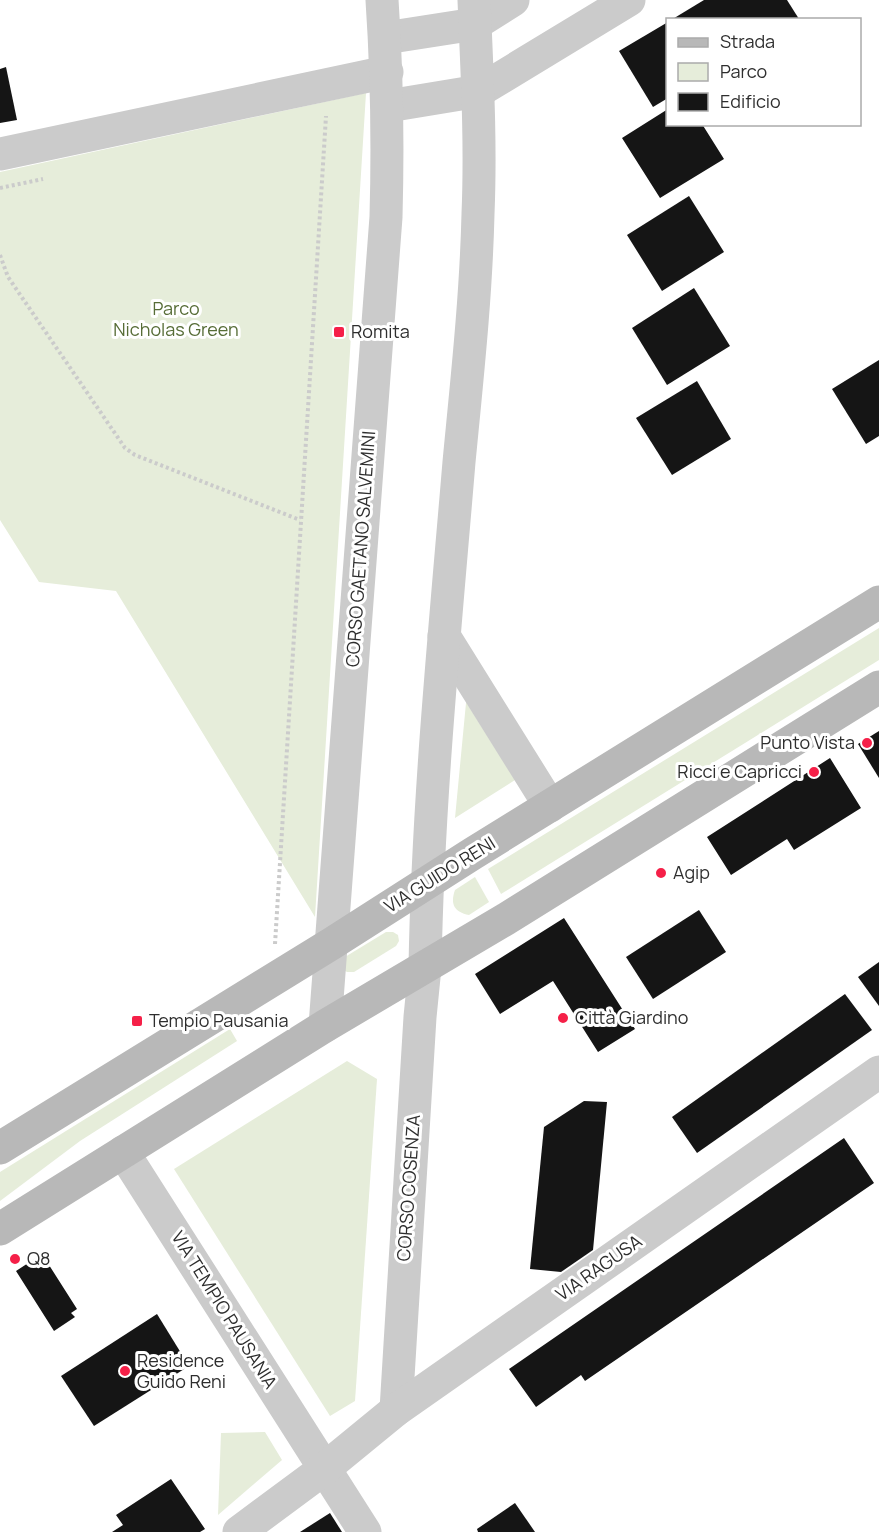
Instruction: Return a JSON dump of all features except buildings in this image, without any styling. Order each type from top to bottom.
[{"type":"main road","name":"VIA GUIDO RENI","points":[[0,1148],[879,602]]},
{"type":"main road","points":[[0,1229],[879,687]]},
{"type":"street","name":"CORSO GAETANO SALVEMINI","points":[[326,1026],[386,217],[388,106],[382,0]]},
{"type":"street","points":[[385,38],[513,0]]},
{"type":"street","points":[[388,106],[479,91],[629,0]]},
{"type":"street","points":[[425,967],[426,883],[444,636],[475,288],[479,91],[474,12]]},
{"type":"street","points":[[0,154],[387,72]]},
{"type":"street","points":[[444,636],[549,806]]},
{"type":"street","name":"CORSO COSENZA","points":[[396,1410],[425,967]]},
{"type":"street","name":"VIA RAGUSA","points":[[324,1469],[396,1410],[879,1072]]},
{"type":"street","name":"VIA TEMPIO PAUSANIA","points":[[123,1152],[365,1532]]},
{"type":"street","points":[[239,1532],[324,1469]]},
{"type":"path","points":[[266,950],[275,944],[326,117],[325,86]]},
{"type":"path","points":[[0,255],[8,277],[125,448],[135,455],[300,520]]},
{"type":"green space","name":"Parco Nicholas Green","points":[[366,93],[315,917],[116,591],[39,582],[0,520],[0,172]]},
{"type":"green space","points":[[879,628],[879,660],[501,894],[488,869]]},
{"type":"green space","points":[[466,703],[515,780],[455,818]]},
{"type":"green space","points":[[475,877],[489,902],[469,915],[460,912],[455,907],[454,895],[455,890]]},
{"type":"green space","points":[[386,932],[398,935],[399,941],[396,946],[354,972],[342,969],[345,957]]},
{"type":"green space","points":[[230,1029],[237,1041],[80,1141],[0,1201],[0,1172]]},
{"type":"green space","points":[[347,1061],[377,1079],[355,1401],[330,1416],[174,1169]]},
{"type":"green space","points":[[265,1432],[282,1460],[218,1515],[221,1433]]},
{"type":"place","name":"Romita","points":[[339,332]]},
{"type":"place","name":"Punto Vista","points":[[867,743]]},
{"type":"place","name":"Ricci e Capricci","points":[[814,772]]},
{"type":"place","name":"Agip","points":[[661,873]]},
{"type":"place","name":"Città Giardino","points":[[563,1018]]},
{"type":"place","name":"Tempio Pausania","points":[[137,1021]]},
{"type":"place","name":"Q8","points":[[15,1259]]},
{"type":"place","name":"Residence Guido Reni","points":[[125,1371]]}]
